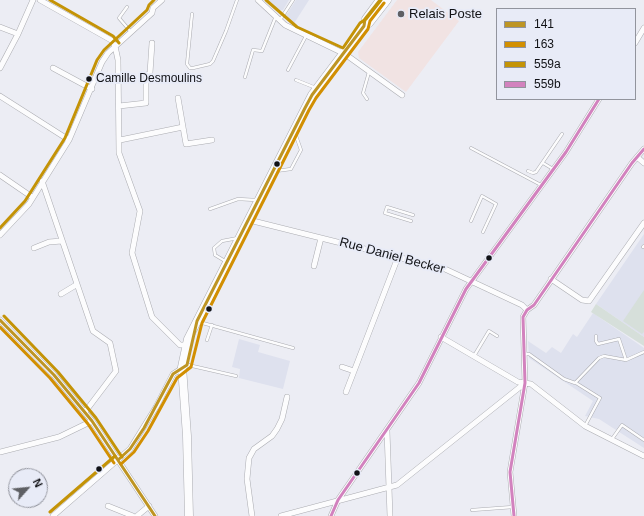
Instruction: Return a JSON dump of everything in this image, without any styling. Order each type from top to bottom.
[{"type":"main road","points":[[364,26],[365,19],[380,0]]},
{"type":"main road","points":[[189,516],[185,366],[188,346],[195,325],[316,88],[345,54],[364,26],[369,23],[387,0]]},
{"type":"street","points":[[0,68],[18,34],[33,0]]},
{"type":"street","points":[[40,0],[111,40],[115,46],[118,60],[120,156],[140,211],[132,253],[152,317],[180,345],[188,346]]},
{"type":"street","points":[[0,235],[29,204],[69,140],[92,89],[102,62],[115,46],[152,13],[152,8],[162,0]]},
{"type":"street","points":[[258,0],[294,31],[306,35],[345,54],[402,95]]},
{"type":"street","points":[[0,27],[18,34]]},
{"type":"street","points":[[636,41],[644,28]]},
{"type":"street","points":[[120,106],[146,103],[146,76],[150,73],[152,43]]},
{"type":"street","points":[[53,68],[92,89]]},
{"type":"street","points":[[0,96],[69,140]]},
{"type":"street","points":[[178,98],[186,144],[212,140]]},
{"type":"street","points":[[331,516],[338,500],[419,383],[471,282],[542,185],[598,100]]},
{"type":"street","points":[[120,140],[183,127]]},
{"type":"street","points":[[514,516],[510,472],[525,383],[522,320],[527,310],[534,305],[644,149]]},
{"type":"street","points":[[637,157],[644,163]]},
{"type":"street","points":[[0,175],[32,197]]},
{"type":"street","points":[[42,182],[93,331],[110,343],[116,371],[85,412]]},
{"type":"street","name":"Rue Daniel Becker","points":[[249,220],[445,269],[522,305],[527,310]]},
{"type":"street","points":[[551,279],[582,300],[589,301],[644,223]]},
{"type":"street","points":[[314,266],[321,238]]},
{"type":"street","points":[[34,248],[49,242],[62,242]]},
{"type":"street","points":[[346,392],[398,257]]},
{"type":"street","points":[[61,294],[76,285]]},
{"type":"street","points":[[0,320],[54,375],[85,412],[155,516]]},
{"type":"street","points":[[442,337],[518,382],[531,384],[585,426],[644,456]]},
{"type":"street","points":[[53,516],[130,449],[144,428],[173,374],[185,366]]},
{"type":"street","points":[[342,367],[354,371]]},
{"type":"street","points":[[281,516],[397,485],[525,383]]},
{"type":"street","points":[[252,516],[247,479],[249,458],[254,449],[272,436],[277,428],[282,419],[287,397]]},
{"type":"street","points":[[0,452],[59,437],[92,421]]},
{"type":"street","points":[[387,431],[390,516]]},
{"type":"street","points":[[108,506],[133,516]]},
{"type":"street","points":[[137,516],[148,506]]},
{"type":"lane","points":[[192,14],[187,59],[190,68],[210,64],[213,61],[237,0]]},
{"type":"lane","points":[[280,20],[293,0]]},
{"type":"lane","points":[[127,7],[119,18],[132,32]]},
{"type":"lane","points":[[245,77],[253,50],[262,51],[276,16]]},
{"type":"lane","points":[[288,70],[306,35]]},
{"type":"lane","points":[[367,99],[363,93],[369,71]]},
{"type":"lane","points":[[296,80],[316,88]]},
{"type":"lane","points":[[274,172],[291,169],[301,150],[294,131]]},
{"type":"lane","points":[[528,171],[533,173],[536,172],[544,163],[562,134]]},
{"type":"lane","points":[[471,148],[542,185]]},
{"type":"lane","points":[[544,163],[553,169]]},
{"type":"lane","points":[[471,221],[482,196],[496,204],[483,232]]},
{"type":"lane","points":[[210,209],[238,199],[259,200]]},
{"type":"lane","points":[[411,221],[385,212],[387,207],[413,215]]},
{"type":"lane","points":[[227,263],[215,255],[214,248],[222,241],[240,238]]},
{"type":"lane","points":[[195,325],[212,325],[293,348]]},
{"type":"lane","points":[[207,340],[212,325]]},
{"type":"lane","points":[[474,356],[489,331],[498,336]]},
{"type":"lane","points":[[596,336],[596,341],[598,344],[619,339],[626,360]]},
{"type":"lane","points":[[576,383],[599,358],[604,356],[626,360],[644,352]]},
{"type":"lane","points":[[524,354],[529,354],[564,379],[576,383],[600,398],[585,426]]},
{"type":"lane","points":[[185,366],[236,376]]},
{"type":"lane","points":[[612,440],[622,425],[644,440]]},
{"type":"lane","points":[[472,510],[514,507]]},
{"type":"shaded area","points":[[264,0],[289,0],[283,10],[277,11]]},
{"type":"shaded area","points":[[296,0],[309,0],[293,25],[285,17]]},
{"type":"shaded area","points":[[397,0],[431,0],[459,21],[406,92],[359,58],[358,52]]},
{"type":"shaded area","points":[[644,234],[644,337],[596,304]]},
{"type":"shaded area","points":[[644,290],[644,332],[642,334],[623,321]]},
{"type":"shaded area","points":[[596,304],[644,337],[644,346],[591,312]]},
{"type":"shaded area","points":[[593,313],[644,348],[644,448],[599,419],[585,416],[593,401],[529,358],[528,341],[546,353],[552,347],[561,353],[573,334],[577,337]]},
{"type":"shaded area","points":[[239,339],[260,345],[258,352],[290,361],[283,389],[239,378],[240,369],[232,367]]},
{"type":"transit line","name":"559a","points":[[50,0],[113,36],[119,43]]},
{"type":"transit line","name":"559a","points":[[0,228],[25,201],[65,138],[97,60],[104,50],[147,10],[149,5],[154,0]]},
{"type":"transit line","name":"559a","points":[[266,0],[297,27],[343,48],[360,23],[366,19],[381,0]]},
{"type":"transit line","name":"141","points":[[118,460],[130,449],[144,428],[173,374],[187,365],[197,321],[305,108],[312,95],[364,26],[365,19],[380,0]]},
{"type":"transit line","name":"163","points":[[121,464],[134,452],[148,431],[177,378],[191,367],[202,323],[309,110],[316,98],[368,29],[370,21],[384,3]]},
{"type":"transit line","name":"559b","points":[[331,516],[338,500],[419,383],[466,289],[566,152],[598,100]]},
{"type":"transit line","name":"559b","points":[[514,516],[510,472],[525,383],[523,317],[527,310],[534,305],[632,163],[644,149]]},
{"type":"transit line","name":"559a","points":[[4,316],[58,372],[96,418],[122,457]]},
{"type":"transit line","name":"141","points":[[0,320],[54,375],[92,421],[155,516]]},
{"type":"transit line","name":"163","points":[[0,327],[50,378],[88,424],[114,463]]},
{"type":"transit line","name":"559a","points":[[50,512],[115,456]]},
{"type":"place","name":"Relais Poste","points":[[401,14]]},
{"type":"place","name":"Camille Desmoulins","points":[[89,79]]}]
